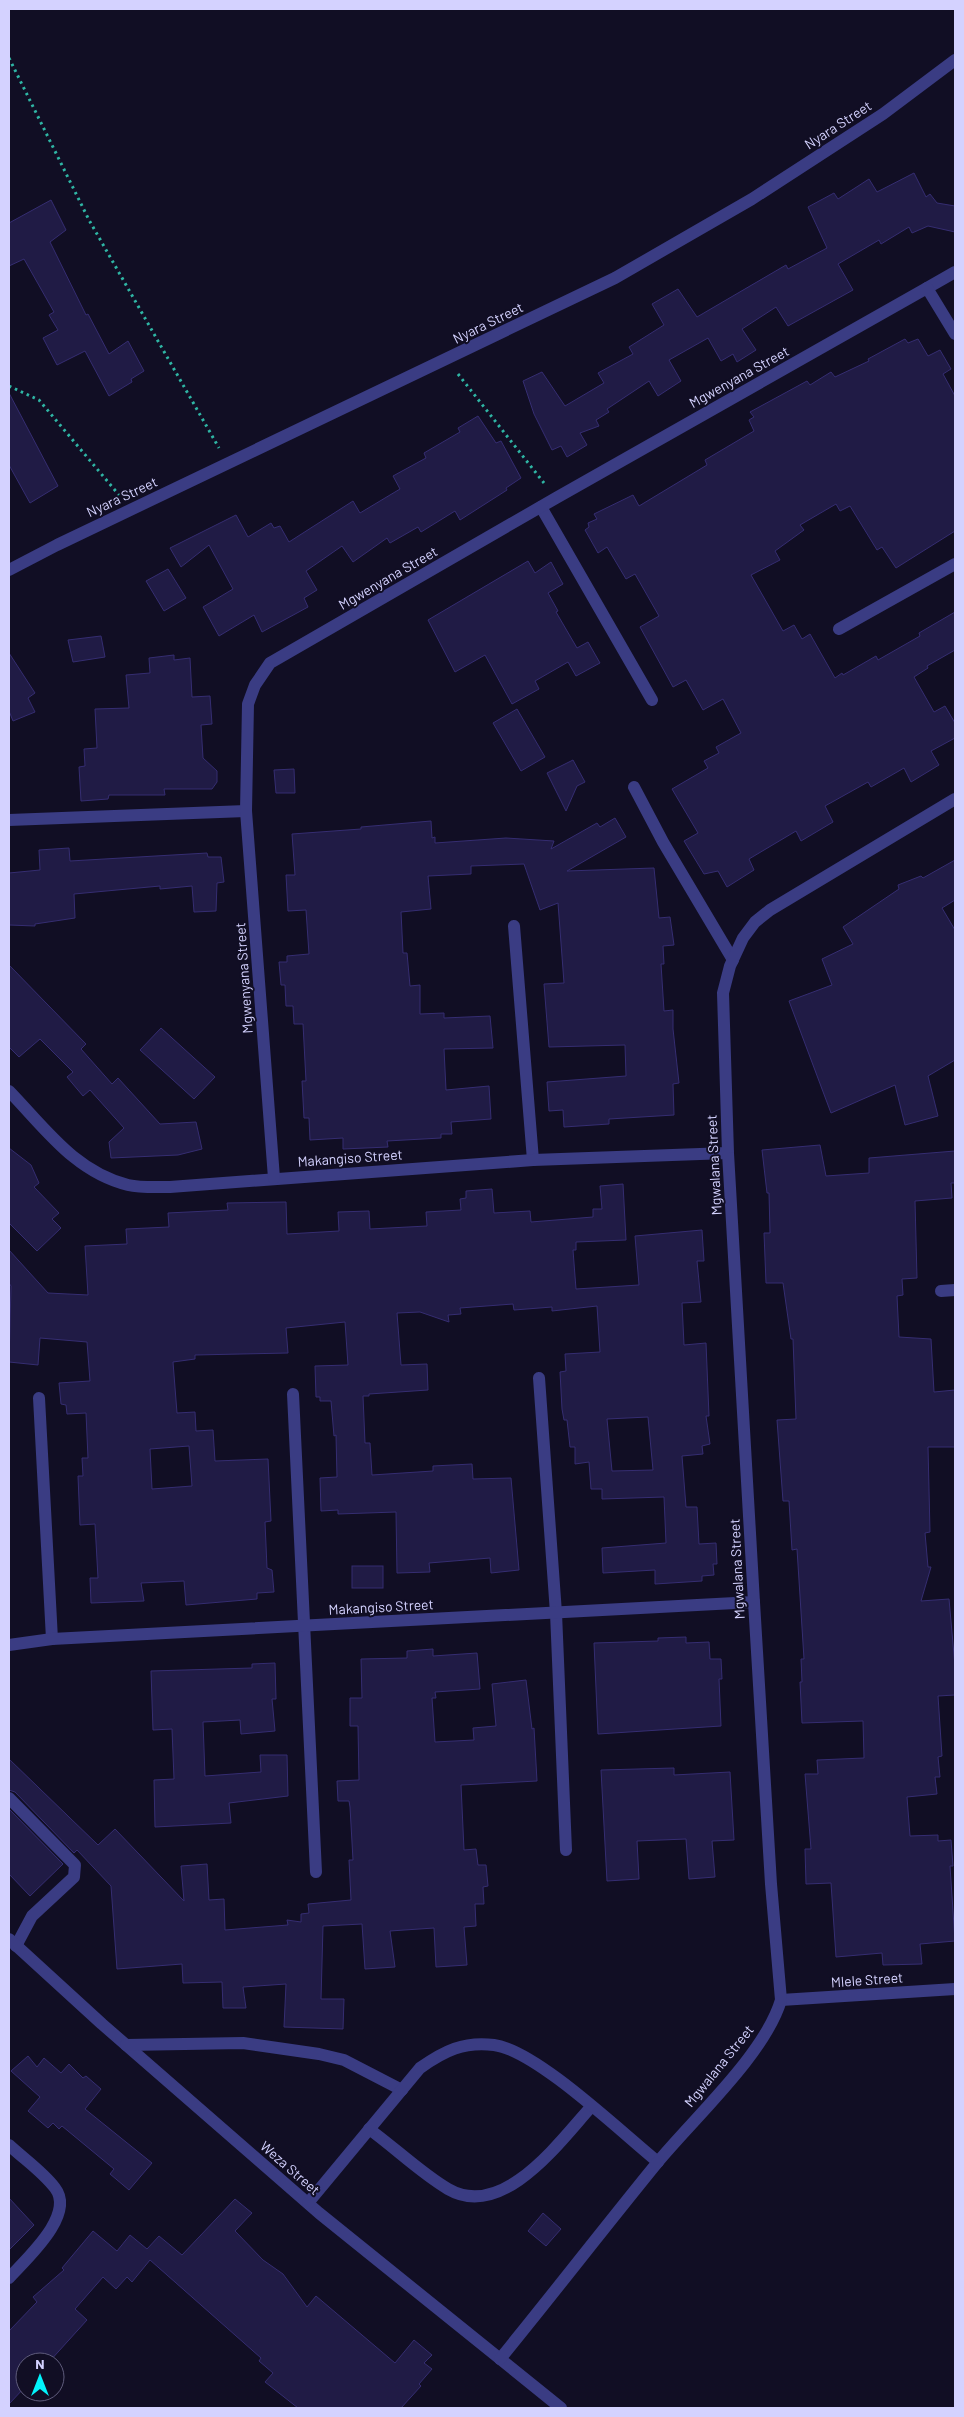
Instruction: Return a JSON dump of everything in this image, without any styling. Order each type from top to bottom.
[{"type":"street","name":"Nyara Street","points":[[9,570],[131,509],[615,278],[752,199],[883,114],[955,60]]},
{"type":"street","name":"Mgwenyana Street","points":[[274,1178],[246,811],[248,704],[255,685],[270,663],[556,498],[955,272]]},
{"type":"street","points":[[927,288],[955,334]]},
{"type":"street","points":[[541,507],[652,700]]},
{"type":"street","points":[[839,629],[955,564]]},
{"type":"street","points":[[634,787],[663,842],[733,960]]},
{"type":"street","name":"Mgwalana Street","points":[[500,2359],[658,2162],[747,2059],[768,2031],[781,2000],[771,1884],[754,1602],[728,1153],[722,993],[743,938],[755,922],[770,910],[955,799]]},
{"type":"street","points":[[9,820],[246,811]]},
{"type":"street","points":[[514,926],[532,1160]]},
{"type":"street","name":"Makangiso Street","points":[[9,1091],[75,1160],[97,1174],[130,1186],[170,1187],[532,1160],[728,1153]]},
{"type":"street","points":[[941,1291],[955,1290]]},
{"type":"street","points":[[539,1378],[556,1613],[566,1850]]},
{"type":"street","points":[[293,1394],[316,1872]]},
{"type":"street","points":[[39,1398],[52,1640]]},
{"type":"street","name":"Makangiso Street","points":[[9,1645],[52,1640],[754,1602]]},
{"type":"street","points":[[9,1798],[75,1865],[74,1877],[32,1916],[12,1942]]},
{"type":"street","name":"Weza Street","points":[[12,1942],[126,2045],[308,2203],[561,2408]]},
{"type":"street","name":"Mlele Street","points":[[781,2000],[955,1989]]},
{"type":"street","points":[[126,2045],[243,2043],[319,2054],[344,2060],[402,2090]]},
{"type":"street","points":[[308,2203],[420,2068],[442,2052],[470,2045],[495,2045],[516,2051],[544,2068],[658,2162]]},
{"type":"street","points":[[369,2129],[448,2189],[466,2196],[486,2195],[504,2189],[525,2176],[542,2161],[591,2107]]},
{"type":"street","points":[[9,2146],[56,2189],[60,2200],[59,2214],[48,2233],[9,2278]]},
{"type":"path","points":[[9,58],[89,220],[228,464]]},
{"type":"path","points":[[447,359],[556,498]]},
{"type":"path","points":[[9,386],[39,400],[131,509]]},
{"type":"building","points":[[914,173],[926,197],[930,194],[937,203],[955,206],[955,232],[928,226],[912,233],[909,227],[881,244],[879,240],[838,264],[853,290],[788,326],[776,307],[742,329],[756,350],[737,362],[733,354],[721,361],[708,338],[669,360],[681,381],[658,396],[649,381],[607,409],[609,412],[596,420],[599,426],[580,433],[587,445],[567,457],[561,446],[552,450],[534,414],[523,381],[542,372],[565,406],[604,383],[598,373],[633,354],[629,347],[664,325],[652,304],[678,289],[697,317],[786,265],[788,269],[827,248],[808,207],[834,193],[838,199],[869,179],[877,192]]},
{"type":"building","points":[[51,200],[66,230],[50,242],[86,315],[88,314],[109,354],[128,341],[144,371],[131,379],[132,382],[109,396],[85,351],[57,365],[43,338],[58,330],[49,315],[54,312],[24,259],[9,266],[9,223]]},
{"type":"building","points":[[905,339],[908,343],[918,339],[928,356],[940,350],[951,369],[943,374],[955,396],[955,531],[896,568],[882,547],[877,550],[850,506],[840,511],[836,504],[800,525],[804,530],[775,551],[780,560],[751,575],[783,631],[794,625],[802,639],[810,634],[835,678],[876,656],[878,660],[920,636],[919,633],[955,612],[955,650],[927,666],[928,668],[914,677],[934,712],[945,706],[955,723],[955,738],[931,751],[939,765],[911,782],[904,768],[871,787],[868,782],[825,806],[833,822],[801,841],[796,831],[749,859],[754,870],[727,887],[718,871],[704,874],[684,841],[698,833],[672,789],[708,768],[704,761],[719,753],[716,747],[741,733],[723,699],[703,710],[686,680],[673,687],[640,627],[659,616],[635,574],[626,579],[607,547],[598,553],[585,530],[589,527],[588,523],[597,519],[594,514],[633,495],[639,506],[707,465],[705,460],[754,431],[749,420],[754,417],[750,412],[807,381],[810,385],[831,372],[835,377],[869,361],[868,359]]},
{"type":"building","points":[[9,393],[58,486],[30,503],[9,465]]},
{"type":"building","points":[[478,416],[496,443],[501,441],[521,478],[506,488],[507,490],[460,520],[455,511],[421,532],[418,527],[390,543],[387,538],[353,562],[342,546],[306,571],[317,590],[304,598],[308,607],[262,632],[254,615],[219,636],[203,607],[233,589],[209,545],[181,567],[170,548],[236,515],[248,537],[271,523],[274,528],[280,526],[289,542],[353,501],[360,513],[400,489],[393,476],[426,458],[424,453],[460,432],[458,428]]},
{"type":"building","points":[[528,561],[535,573],[551,562],[563,584],[548,593],[558,611],[556,612],[577,648],[588,642],[600,663],[576,676],[568,662],[535,681],[539,689],[512,704],[485,655],[455,672],[428,620]]},
{"type":"building","points":[[168,569],[186,598],[164,611],[146,581]]},
{"type":"building","points":[[101,636],[105,657],[73,662],[68,640]]},
{"type":"building","points":[[9,653],[35,693],[28,698],[35,712],[13,721],[9,711]]},
{"type":"building","points":[[174,655],[174,660],[190,658],[192,697],[210,696],[212,724],[201,725],[203,758],[217,771],[217,782],[212,789],[164,789],[165,795],[109,795],[108,799],[81,801],[79,767],[85,766],[84,749],[97,748],[95,709],[129,708],[126,675],[150,673],[149,658]]},
{"type":"building","points":[[517,709],[545,757],[521,771],[493,723]]},
{"type":"building","points":[[573,760],[585,782],[577,786],[566,811],[547,773]]},
{"type":"building","points":[[294,769],[295,793],[276,793],[274,770]]},
{"type":"building","points":[[615,818],[626,837],[567,871],[654,868],[659,918],[670,917],[674,945],[663,946],[664,964],[661,964],[664,1011],[673,1010],[673,1029],[679,1083],[673,1084],[674,1115],[609,1119],[609,1124],[564,1127],[563,1110],[549,1111],[547,1082],[626,1076],[625,1045],[549,1047],[544,984],[564,983],[558,903],[540,910],[524,864],[471,866],[471,874],[428,876],[431,909],[401,912],[403,953],[407,953],[410,986],[420,985],[420,1014],[444,1013],[444,1018],[490,1016],[493,1048],[444,1049],[446,1090],[489,1086],[491,1119],[451,1122],[452,1134],[441,1134],[441,1138],[387,1141],[388,1147],[343,1149],[343,1138],[310,1140],[309,1118],[304,1118],[302,1081],[306,1081],[303,1024],[294,1024],[293,1006],[286,1006],[285,985],[281,985],[279,962],[287,962],[287,956],[309,954],[306,910],[288,911],[286,875],[295,875],[292,834],[431,821],[432,838],[435,837],[435,843],[506,838],[554,841],[551,849],[597,823],[600,827]]},
{"type":"building","points":[[69,848],[70,861],[207,853],[208,857],[221,857],[224,882],[217,883],[216,911],[194,912],[192,886],[160,889],[160,886],[74,894],[75,918],[35,924],[35,926],[9,925],[9,873],[40,870],[39,850]]},
{"type":"building","points":[[955,860],[955,900],[942,908],[955,930],[955,1060],[928,1076],[938,1116],[905,1125],[895,1085],[831,1113],[789,1001],[832,985],[822,959],[853,944],[843,927],[899,889],[898,885],[921,876],[923,878]]},
{"type":"building","points":[[9,965],[86,1044],[81,1049],[112,1084],[118,1078],[160,1124],[196,1122],[202,1149],[178,1155],[111,1158],[109,1142],[124,1128],[90,1090],[83,1096],[67,1077],[73,1072],[40,1039],[19,1057],[9,1047]]},
{"type":"building","points":[[161,1028],[215,1077],[194,1099],[140,1050]]},
{"type":"building","points":[[820,1145],[826,1176],[869,1173],[869,1158],[955,1151],[955,1183],[951,1183],[952,1198],[915,1201],[917,1278],[902,1279],[903,1295],[897,1296],[899,1337],[931,1339],[934,1392],[955,1390],[955,1447],[928,1447],[930,1532],[925,1533],[928,1567],[931,1567],[921,1601],[949,1599],[955,1666],[955,1695],[938,1696],[942,1756],[938,1757],[940,1777],[935,1777],[937,1794],[907,1797],[910,1836],[938,1835],[938,1841],[951,1840],[953,1866],[950,1866],[955,1941],[920,1944],[922,1964],[883,1965],[882,1953],[836,1957],[831,1883],[806,1884],[805,1849],[811,1849],[805,1774],[818,1774],[817,1760],[864,1758],[863,1721],[802,1723],[800,1682],[802,1682],[801,1659],[804,1659],[797,1549],[792,1550],[789,1501],[783,1501],[777,1420],[796,1419],[793,1339],[791,1339],[783,1283],[766,1283],[764,1233],[770,1233],[769,1193],[767,1193],[762,1150]]},
{"type":"building","points":[[9,1148],[31,1165],[39,1183],[34,1187],[59,1213],[52,1219],[61,1228],[37,1251],[9,1223]]},
{"type":"building","points":[[623,1184],[626,1240],[576,1242],[576,1250],[573,1250],[576,1289],[639,1285],[635,1236],[702,1230],[704,1261],[697,1261],[701,1302],[682,1303],[684,1345],[706,1343],[709,1416],[706,1416],[710,1444],[702,1446],[703,1454],[682,1456],[686,1507],[697,1507],[699,1544],[716,1543],[717,1564],[713,1564],[714,1575],[702,1576],[702,1581],[655,1584],[655,1570],[603,1573],[602,1548],[666,1543],[664,1497],[602,1499],[602,1489],[591,1489],[589,1462],[575,1464],[575,1447],[570,1447],[567,1420],[564,1420],[562,1409],[560,1372],[566,1371],[565,1354],[600,1352],[597,1306],[552,1311],[552,1307],[514,1310],[513,1304],[460,1308],[461,1314],[448,1315],[449,1322],[420,1312],[397,1313],[401,1365],[427,1364],[428,1390],[363,1396],[365,1443],[370,1443],[372,1475],[433,1471],[433,1466],[472,1464],[473,1479],[511,1478],[519,1570],[491,1573],[490,1558],[429,1563],[430,1572],[397,1573],[396,1512],[338,1514],[338,1510],[321,1511],[320,1478],[337,1477],[336,1435],[334,1436],[331,1401],[320,1401],[320,1397],[316,1397],[315,1366],[348,1365],[345,1322],[286,1328],[288,1353],[195,1355],[195,1359],[173,1362],[177,1413],[195,1412],[196,1431],[213,1430],[215,1461],[268,1459],[271,1521],[265,1522],[267,1568],[272,1570],[274,1592],[257,1593],[257,1599],[186,1605],[184,1581],[141,1583],[144,1601],[91,1603],[90,1578],[98,1578],[95,1524],[80,1525],[78,1476],[83,1476],[82,1458],[88,1458],[86,1413],[67,1414],[66,1405],[61,1404],[59,1383],[90,1381],[87,1342],[40,1338],[38,1365],[9,1362],[11,1286],[9,1283],[9,1250],[48,1293],[88,1295],[85,1246],[127,1244],[126,1229],[169,1227],[168,1213],[228,1210],[227,1203],[286,1202],[287,1234],[339,1231],[338,1212],[369,1211],[370,1229],[427,1226],[426,1212],[461,1210],[460,1199],[466,1198],[466,1191],[492,1189],[494,1213],[530,1211],[531,1222],[593,1217],[593,1209],[602,1209],[600,1186]],"holes":[[[648,1417],[653,1470],[612,1471],[607,1419]],[[189,1446],[192,1486],[152,1489],[150,1449]]]},
{"type":"building","points":[[352,1566],[383,1566],[383,1588],[352,1588]]},
{"type":"building","points":[[686,1637],[686,1643],[709,1642],[710,1659],[721,1659],[722,1679],[719,1679],[721,1726],[598,1734],[594,1643],[658,1641],[658,1638]]},
{"type":"building","points":[[433,1649],[433,1656],[477,1653],[480,1689],[435,1692],[436,1698],[432,1698],[435,1742],[474,1740],[473,1728],[496,1726],[492,1684],[526,1680],[532,1729],[534,1728],[537,1781],[461,1785],[464,1850],[476,1849],[478,1865],[486,1865],[488,1886],[483,1887],[484,1904],[475,1904],[476,1926],[464,1927],[467,1965],[436,1967],[434,1928],[390,1931],[395,1967],[365,1969],[362,1924],[323,1926],[321,1999],[344,1999],[343,2029],[284,2027],[286,1984],[243,1987],[246,2008],[223,2008],[222,1982],[183,1983],[182,1964],[117,1969],[111,1886],[77,1850],[74,1853],[15,1792],[9,1790],[9,1759],[98,1845],[115,1829],[184,1901],[181,1866],[207,1864],[209,1900],[224,1899],[225,1930],[288,1925],[287,1920],[301,1922],[301,1914],[309,1913],[308,1904],[351,1900],[349,1860],[353,1860],[350,1807],[349,1801],[338,1801],[337,1781],[359,1780],[358,1726],[350,1726],[350,1698],[362,1698],[361,1659],[407,1658],[407,1651]]},
{"type":"building","points":[[275,1663],[276,1699],[272,1699],[275,1731],[241,1734],[240,1720],[203,1722],[205,1776],[261,1772],[260,1755],[287,1755],[288,1796],[229,1803],[231,1823],[155,1827],[154,1780],[174,1779],[172,1729],[153,1730],[151,1671],[252,1668],[252,1664]]},
{"type":"building","points":[[674,1768],[674,1775],[730,1772],[734,1840],[712,1841],[715,1877],[689,1879],[686,1839],[637,1841],[639,1879],[607,1881],[601,1770]]},
{"type":"building","points":[[9,1809],[63,1864],[30,1896],[9,1874]]},
{"type":"building","points":[[28,2056],[37,2067],[44,2058],[61,2073],[69,2064],[83,2078],[86,2076],[101,2089],[85,2109],[152,2163],[129,2190],[110,2174],[114,2169],[62,2126],[59,2129],[53,2123],[48,2128],[28,2111],[40,2097],[11,2071]]},
{"type":"building","points":[[9,2198],[34,2225],[9,2250]]},
{"type":"building","points":[[235,2199],[252,2213],[235,2231],[263,2260],[283,2274],[307,2307],[316,2296],[395,2363],[414,2340],[432,2355],[424,2363],[432,2369],[419,2384],[421,2386],[401,2408],[298,2408],[265,2382],[273,2373],[259,2361],[261,2358],[150,2260],[132,2282],[127,2277],[116,2289],[103,2277],[75,2309],[87,2320],[58,2352],[15,2352],[15,2398],[9,2404],[9,2331],[37,2302],[33,2297],[64,2270],[62,2268],[93,2231],[117,2251],[130,2235],[147,2249],[159,2236],[182,2255]]},
{"type":"building","points":[[543,2213],[561,2229],[546,2246],[528,2231]]}]
